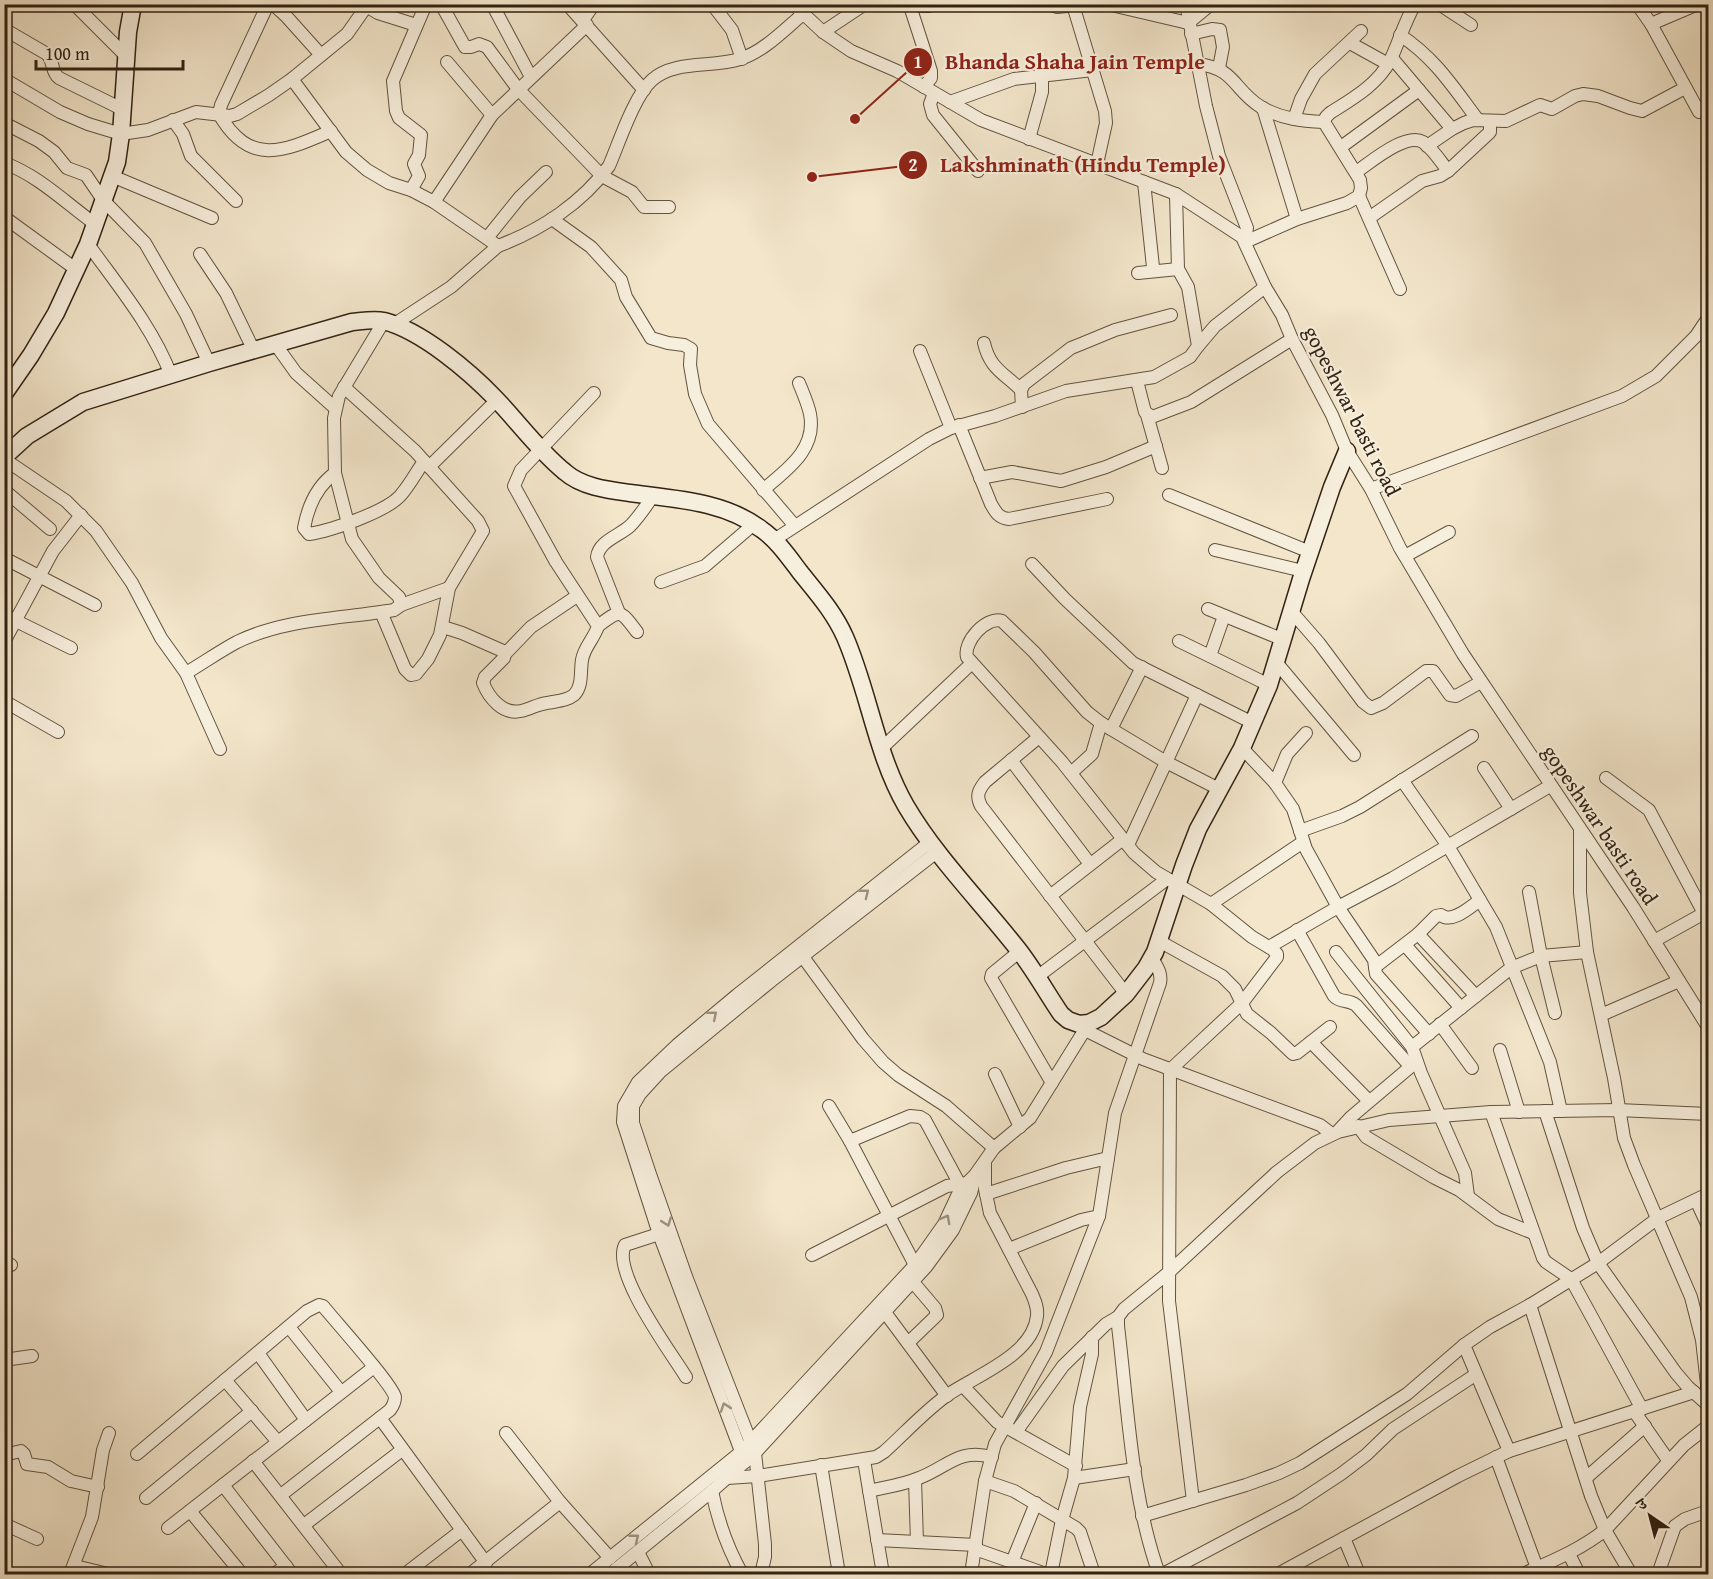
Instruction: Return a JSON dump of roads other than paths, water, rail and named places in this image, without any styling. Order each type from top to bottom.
[{"type":"street","points":[[74,4],[126,56]]},
{"type":"street","points":[[268,4],[221,105],[219,114],[224,123],[244,142],[260,150],[284,150],[331,131]]},
{"type":"street","points":[[273,4],[321,55]]},
{"type":"street","points":[[411,190],[419,176],[414,164],[419,155],[421,135],[399,118],[396,111],[393,81],[426,4]]},
{"type":"street","points":[[441,4],[465,47],[479,44],[487,47],[518,89],[602,176],[632,192],[644,207],[669,207]]},
{"type":"street","points":[[492,4],[531,77]]},
{"type":"street","points":[[567,4],[644,90]]},
{"type":"street","points":[[434,202],[492,115],[585,22],[594,4]]},
{"type":"street","points":[[712,4],[732,30],[742,59]]},
{"type":"street","points":[[793,4],[823,32],[851,51],[897,71],[981,120],[1176,194],[1244,240]]},
{"type":"street","points":[[823,32],[865,4]]},
{"type":"street","points":[[935,4],[907,5],[932,72],[929,90],[930,104],[933,115],[978,171]]},
{"type":"street","points":[[1049,4],[1057,7],[1079,5],[1106,123],[1097,164]]},
{"type":"street","points":[[1107,4],[1190,28],[1220,30],[1223,46],[1219,68]]},
{"type":"street","points":[[1186,4],[1197,64],[1219,156],[1247,228],[1244,240]]},
{"type":"street","points":[[1190,28],[1211,4]]},
{"type":"street","points":[[1324,122],[1330,113],[1370,86],[1390,61],[1415,4]]},
{"type":"street","points":[[1636,4],[1650,24],[1699,112]]},
{"type":"street","points":[[1650,24],[1698,4]]},
{"type":"street","points":[[1443,5],[1471,25]]},
{"type":"street","points":[[4,79],[66,115],[121,134],[148,130],[196,112],[237,114],[292,79],[347,34],[365,6],[378,13],[416,25]]},
{"type":"street","points":[[4,394],[44,333],[76,270],[88,244],[117,162],[130,7]]},
{"type":"street","points":[[292,79],[346,152],[367,170],[389,183],[411,190],[434,202],[493,242],[519,238],[552,219],[602,176],[609,166],[644,90],[652,80],[667,70],[742,59],[759,50],[803,15]]},
{"type":"street","points":[[4,29],[47,54],[51,58],[54,73],[59,78],[123,109]]},
{"type":"street","points":[[1294,119],[1301,99],[1315,74],[1361,31]]},
{"type":"street","points":[[1369,218],[1422,181],[1448,171],[1490,132],[1484,120],[1427,55],[1400,35]]},
{"type":"street","points":[[1350,43],[1390,61],[1419,90],[1452,129]]},
{"type":"street","points":[[447,62],[492,115]]},
{"type":"street","points":[[1197,64],[1219,68],[1263,108],[1294,119],[1324,122]]},
{"type":"street","points":[[950,102],[1014,79],[1094,70]]},
{"type":"street","points":[[1029,139],[1042,92],[1042,76]]},
{"type":"street","points":[[1427,146],[1464,123],[1484,120],[1506,121],[1540,105],[1552,109],[1583,94],[1598,96],[1642,111],[1685,88]]},
{"type":"street","points":[[1341,147],[1419,90]]},
{"type":"street","points":[[1263,108],[1297,219]]},
{"type":"street","points":[[173,120],[183,134],[191,156],[236,201]]},
{"type":"street","points":[[1244,240],[1297,219],[1347,203],[1359,196],[1362,188],[1356,172],[1324,122]]},
{"type":"street","points":[[4,123],[39,141],[57,155],[67,168],[86,175],[103,200],[146,243],[186,314],[209,363]]},
{"type":"street","points":[[1356,172],[1406,141],[1415,140],[1422,141],[1448,171]]},
{"type":"street","points":[[4,163],[24,172],[95,224]]},
{"type":"street","points":[[401,605],[399,597],[379,578],[357,548],[347,524],[335,473],[335,408],[344,387],[388,323],[451,287],[493,242],[516,203],[546,172]]},
{"type":"street","points":[[112,176],[212,218]]},
{"type":"street","points":[[1144,182],[1153,267]]},
{"type":"street","points":[[1176,194],[1178,269],[1188,287],[1198,346]]},
{"type":"street","points":[[1359,196],[1400,288]]},
{"type":"street","points":[[4,217],[76,270]]},
{"type":"street","points":[[552,219],[591,247],[621,280],[626,297],[651,338],[668,344],[684,345],[691,350],[690,365],[695,394],[708,423],[795,526]]},
{"type":"street","name":"gopeshwar basti road","points":[[1244,240],[1265,287],[1332,415],[1347,451],[1371,489],[1405,556],[1481,682],[1654,941],[1708,1027]]},
{"type":"street","points":[[88,244],[145,324],[162,351],[171,375]]},
{"type":"street","points":[[200,254],[226,293],[254,351]]},
{"type":"street","points":[[1138,273],[1178,269]]},
{"type":"street","points":[[774,540],[929,439],[955,426],[995,416],[1066,391],[1137,381],[1167,371],[1190,357],[1215,326],[1265,287]]},
{"type":"street","points":[[1022,407],[1021,390],[1024,384],[1071,348],[1115,330],[1171,315]]},
{"type":"street","points":[[1371,489],[1622,396],[1656,376],[1670,364],[1696,336],[1708,318]]},
{"type":"street","points":[[220,749],[186,673],[162,638],[132,583],[96,531],[66,501],[4,458],[27,436],[83,402],[352,322],[370,320],[388,323],[425,340],[449,357],[497,400],[566,474],[582,482],[607,489],[728,510],[754,524],[774,540],[823,601],[844,635],[858,670],[882,748],[902,798],[934,847],[1020,951],[1061,1014],[1068,1020],[1087,1026],[1134,1055],[1320,1125],[1335,1133]]},
{"type":"street","points":[[1147,415],[1152,417],[1191,402],[1292,339]]},
{"type":"street","points":[[984,343],[994,367],[1021,390]]},
{"type":"street","points":[[276,345],[296,373],[335,408]]},
{"type":"street","points":[[920,351],[996,513],[1002,518],[1009,519],[1107,499]]},
{"type":"street","points":[[1137,381],[1162,468]]},
{"type":"street","points":[[764,490],[798,459],[807,445],[811,427],[810,414],[799,383]]},
{"type":"street","points":[[344,387],[427,464],[478,521],[483,531],[449,588],[443,627],[428,660],[416,674],[411,675],[405,669],[381,612]]},
{"type":"street","points":[[577,596],[531,627],[485,677],[483,683],[498,705],[508,711],[518,712],[537,705],[567,699],[575,694],[580,686],[585,650],[596,634],[597,626],[594,619],[556,562],[514,486],[521,470],[594,393]]},
{"type":"street","points":[[335,473],[325,480],[316,492],[304,528],[309,534],[347,524],[398,499],[427,464],[497,400]]},
{"type":"street","points":[[980,478],[1012,472],[1061,481],[1106,467],[1156,447]]},
{"type":"street","points":[[609,1575],[727,1478],[915,1265],[938,1233],[967,1181],[985,1162],[994,1148],[1030,1118],[1087,1026],[1101,1017],[1126,994],[1146,969],[1159,941],[1172,882],[1242,748],[1269,685],[1303,571],[1347,451]]},
{"type":"street","points":[[4,490],[50,529]]},
{"type":"street","points":[[1169,495],[1310,552]]},
{"type":"street","points":[[619,613],[597,557],[598,551],[601,546],[631,525],[653,496]]},
{"type":"street","points":[[4,642],[10,617],[40,576],[60,539],[81,515]]},
{"type":"street","points":[[661,582],[705,566],[754,524]]},
{"type":"street","points":[[1405,556],[1449,532]]},
{"type":"street","points":[[1215,550],[1303,571]]},
{"type":"street","points":[[4,558],[95,605]]},
{"type":"street","points":[[1032,564],[1116,649],[1133,663],[1253,723]]},
{"type":"street","points":[[186,673],[238,642],[278,628],[311,621],[394,610],[401,605],[449,588]]},
{"type":"street","points":[[1208,609],[1284,640]]},
{"type":"street","points":[[1292,612],[1319,643],[1363,702],[1371,708],[1383,704],[1426,671],[1432,671],[1437,675],[1450,695],[1456,696],[1481,682]]},
{"type":"street","points":[[597,626],[619,613],[623,614],[637,632]]},
{"type":"street","points":[[1210,656],[1224,616]]},
{"type":"street","points":[[10,617],[71,648]]},
{"type":"street","points":[[1193,1501],[1169,1301],[1170,1070],[1242,1003],[1277,957],[1275,951],[1252,937],[1211,904],[1172,882],[1145,863],[1125,842],[1071,773],[967,657],[967,646],[989,621],[995,619],[1002,621],[1034,652],[1087,712],[1166,762],[1219,789]]},
{"type":"street","points":[[443,627],[499,648],[505,654]]},
{"type":"street","points":[[1179,641],[1269,685]]},
{"type":"street","points":[[1276,662],[1354,755]]},
{"type":"street","points":[[882,748],[972,663]]},
{"type":"street","points":[[1071,773],[1092,754],[1106,726],[1142,667]]},
{"type":"street","points":[[1050,896],[1090,864],[1125,842],[1197,695]]},
{"type":"street","points":[[4,701],[58,732]]},
{"type":"street","points":[[1275,783],[1287,754],[1306,733]]},
{"type":"street","points":[[1211,904],[1302,837],[1360,807],[1472,736]]},
{"type":"street","points":[[1039,737],[985,782],[979,790],[978,799],[981,806],[1126,994]]},
{"type":"street","points":[[1242,748],[1275,783],[1293,809],[1302,837],[1338,907],[1374,960],[1378,978],[1429,1034]]},
{"type":"street","points":[[1011,760],[1090,864]]},
{"type":"street","points":[[1484,768],[1511,809]]},
{"type":"street","points":[[1606,778],[1649,810],[1707,915],[1654,941]]},
{"type":"street","points":[[1402,780],[1448,846],[1496,927],[1550,1062],[1562,1111]]},
{"type":"street","points":[[1269,947],[1550,786]]},
{"type":"street","points":[[1580,831],[1580,893],[1587,952],[1614,1078],[1624,1138],[1691,1297],[1706,1358],[1708,1393]]},
{"type":"street","points":[[748,1452],[650,1174],[632,1115],[633,1106],[640,1094],[661,1071],[934,847]]},
{"type":"street","points":[[761,1575],[765,1544],[758,1476],[711,1368],[659,1234],[623,1122],[624,1106],[638,1082],[677,1045],[737,995],[934,847]]},
{"type":"street","points":[[1037,977],[1086,940],[1172,882]]},
{"type":"street","points":[[1530,892],[1541,956],[1556,1012]]},
{"type":"street","points":[[1375,967],[1405,945],[1436,916],[1451,918],[1480,900]]},
{"type":"street","points":[[1297,930],[1334,996],[1338,1000],[1356,1005],[1413,1064],[1440,1116],[1465,1173],[1468,1196]]},
{"type":"street","points":[[1418,934],[1476,996]]},
{"type":"street","points":[[1159,941],[1222,976],[1235,989],[1247,1014],[1293,1054],[1330,1028]]},
{"type":"street","points":[[1405,945],[1461,1008]]},
{"type":"street","points":[[1020,951],[992,974],[991,978],[1053,1083]]},
{"type":"street","points":[[1336,952],[1412,1047],[1413,1064]]},
{"type":"street","points":[[1412,1047],[1511,968],[1541,956],[1587,952]]},
{"type":"street","points":[[802,957],[862,1039],[883,1062],[906,1081],[946,1106],[994,1148]]},
{"type":"street","points":[[971,1575],[985,1481],[992,1457],[1004,1425],[1047,1352],[1099,1216],[1115,1113],[1160,983],[1160,971],[1152,958]]},
{"type":"street","points":[[1600,1015],[1679,981]]},
{"type":"street","points":[[1440,1024],[1472,1068]]},
{"type":"street","points":[[1311,1042],[1369,1101]]},
{"type":"street","points":[[1500,1050],[1519,1112]]},
{"type":"street","points":[[1335,1133],[1413,1064]]},
{"type":"street","points":[[995,1074],[1020,1127]]},
{"type":"street","points":[[829,1106],[915,1265]]},
{"type":"street","points":[[1016,1432],[1063,1366],[1092,1336],[1118,1317],[1168,1273],[1277,1172],[1315,1143],[1335,1133],[1389,1120],[1491,1112],[1618,1110],[1708,1114]]},
{"type":"street","points":[[1491,1112],[1533,1233],[1546,1262],[1571,1279],[1645,1426],[1668,1460]]},
{"type":"street","points":[[1545,1112],[1582,1228],[1598,1263],[1676,1373],[1708,1405]]},
{"type":"street","points":[[590,1575],[748,1452],[926,1267],[953,1230],[971,1193],[967,1181],[925,1120],[910,1116],[850,1142]]},
{"type":"street","points":[[1358,1126],[1366,1137],[1468,1196],[1497,1219],[1533,1233]]},
{"type":"street","points":[[986,1194],[1066,1168],[1108,1158]]},
{"type":"street","points":[[727,1478],[758,1476],[864,1460],[884,1452],[947,1396],[1005,1361],[1018,1350],[1036,1324],[1037,1315],[1034,1300],[990,1213],[986,1194],[985,1162]]},
{"type":"street","points":[[812,1255],[947,1186],[967,1181]]},
{"type":"street","points":[[1142,1516],[1279,1473],[1300,1463],[1407,1394],[1464,1345],[1490,1327],[1598,1263],[1658,1218],[1708,1194]]},
{"type":"street","points":[[1696,1200],[1708,1226]]},
{"type":"street","points":[[1009,1249],[1081,1220],[1099,1216]]},
{"type":"street","points":[[659,1234],[625,1245],[622,1258],[634,1294],[686,1377]]},
{"type":"street","points":[[908,1343],[936,1315],[935,1308],[912,1281]]},
{"type":"street","points":[[1530,1305],[1605,1530],[1631,1575]]},
{"type":"street","points":[[137,1454],[315,1306],[323,1306],[374,1368],[394,1395],[395,1402],[390,1410],[280,1495]]},
{"type":"street","points":[[884,1311],[947,1396]]},
{"type":"street","points":[[1118,1317],[1142,1516],[1159,1575]]},
{"type":"street","points":[[289,1327],[341,1392]]},
{"type":"street","points":[[877,1540],[975,1547],[1048,1575],[1075,1472],[1080,1407],[1092,1354],[1092,1336]]},
{"type":"street","points":[[1464,1345],[1509,1451]]},
{"type":"street","points":[[258,1353],[306,1420]]},
{"type":"street","points":[[4,1360],[32,1356]]},
{"type":"street","points":[[168,1528],[374,1368]]},
{"type":"street","points":[[1163,1575],[1306,1497],[1350,1468],[1394,1430],[1475,1375]]},
{"type":"street","points":[[225,1380],[278,1442]]},
{"type":"street","points":[[963,1386],[990,1417],[1075,1472],[1135,1469]]},
{"type":"street","points":[[1278,1575],[1509,1451],[1694,1392]]},
{"type":"street","points":[[146,1498],[252,1411]]},
{"type":"street","points":[[380,1418],[486,1563]]},
{"type":"street","points":[[1586,1478],[1645,1426]]},
{"type":"street","points":[[1496,1457],[1530,1572],[1569,1554],[1605,1530],[1668,1460],[1708,1426]]},
{"type":"street","points":[[108,1575],[73,1570],[92,1517],[103,1450],[109,1433]]},
{"type":"street","points":[[507,1433],[560,1502],[610,1558]]},
{"type":"street","points":[[304,1525],[402,1450]]},
{"type":"street","points":[[4,1455],[21,1451],[27,1464],[48,1467],[71,1481],[98,1487]]},
{"type":"street","points":[[869,1491],[915,1480],[966,1454],[978,1453],[992,1457]]},
{"type":"street","points":[[864,1460],[882,1575]]},
{"type":"street","points":[[253,1461],[341,1575]]},
{"type":"street","points":[[820,1465],[839,1575]]},
{"type":"street","points":[[915,1480],[917,1542]]},
{"type":"street","points":[[985,1481],[1014,1491],[1072,1525],[1080,1532],[1094,1575]]},
{"type":"street","points":[[223,1485],[289,1570],[274,1575]]},
{"type":"street","points":[[712,1491],[727,1548],[742,1575]]},
{"type":"street","points":[[470,1575],[560,1502]]},
{"type":"street","points":[[1012,1562],[1035,1503]]},
{"type":"street","points":[[190,1511],[242,1575]]},
{"type":"street","points":[[1658,1575],[1675,1526],[1708,1511]]},
{"type":"street","points":[[4,1524],[37,1539]]},
{"type":"street","points":[[405,1575],[462,1530]]},
{"type":"street","points":[[1344,1538],[1359,1575]]},
{"type":"street","points":[[638,1552],[649,1575]]},
{"type":"street","points":[[1569,1554],[1579,1575]]},
{"type":"street","points":[[4,1572],[12,1575]]},
{"type":"place","name":"Bhanda Shaha Jain Temple","points":[[855,119]]},
{"type":"place","name":"Lakshminath (Hindu Temple)","points":[[812,177]]}]
